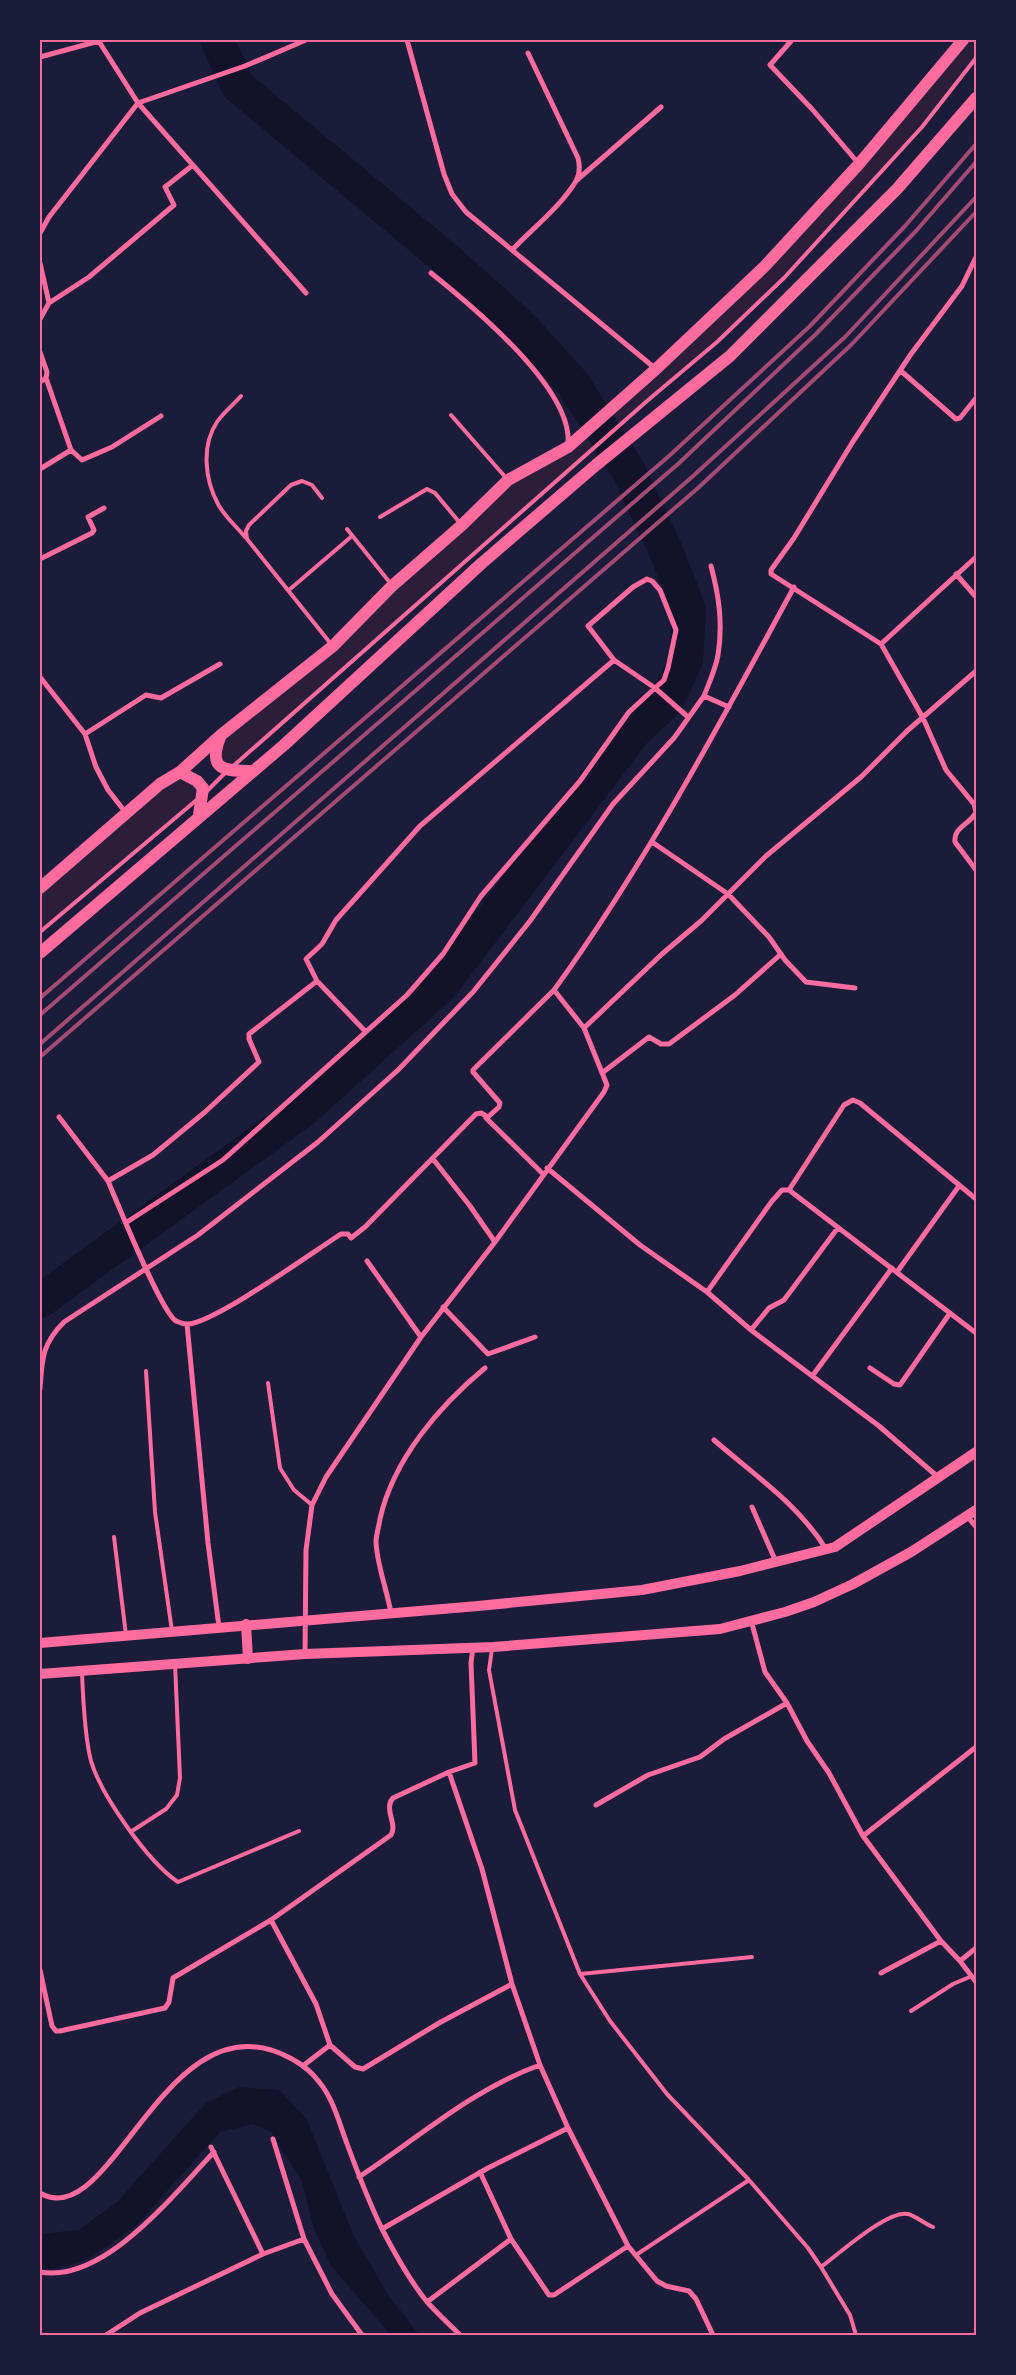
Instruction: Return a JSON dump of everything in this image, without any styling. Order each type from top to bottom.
[{"type":"main road","points":[[40,888],[160,784],[180,772],[221,735],[333,646],[392,586],[462,525],[508,480],[568,447],[656,369],[765,266],[859,164],[963,40]]},
{"type":"main road","points":[[40,953],[284,745],[482,563],[596,465],[659,416],[730,356],[897,189],[976,98]]},
{"type":"main road","points":[[221,735],[216,746],[217,760],[223,769],[227,771],[254,771]]},
{"type":"main road","points":[[180,772],[197,781],[203,788],[199,816]]},
{"type":"main road","points":[[40,1643],[642,1590],[776,1562],[835,1547],[976,1452]]},
{"type":"main road","points":[[40,1674],[305,1654],[493,1647],[720,1628],[785,1612],[814,1602],[854,1584],[911,1552],[972,1513]]},
{"type":"main road","points":[[246,1624],[248,1658]]},
{"type":"street","points":[[40,57],[98,40],[138,103],[306,293]]},
{"type":"street","points":[[40,232],[49,217],[138,103],[244,66],[306,40]]},
{"type":"street","points":[[408,40],[444,174],[452,194],[466,212],[656,369]]},
{"type":"street","points":[[792,40],[770,65],[812,109],[859,164]]},
{"type":"street","points":[[528,53],[578,158],[580,169],[576,180]]},
{"type":"street","points":[[512,250],[561,200],[576,180],[660,107]]},
{"type":"street","points":[[40,319],[49,303],[89,276],[174,205],[165,187],[193,165]]},
{"type":"street","points":[[976,257],[962,286],[852,443],[794,538],[771,570],[771,574],[881,644],[923,718],[946,770],[974,804],[976,812],[974,817],[956,832],[954,837],[955,842],[976,870]]},
{"type":"street","points":[[40,262],[49,303]]},
{"type":"street","points":[[430,273],[503,335],[535,371],[563,417],[569,437],[568,447]]},
{"type":"street","points":[[40,352],[47,372],[46,378],[71,450],[84,461],[139,432],[161,416]]},
{"type":"street","points":[[901,371],[956,419],[960,418],[976,398]]},
{"type":"street","points":[[40,382],[46,378]]},
{"type":"street","points":[[40,469],[71,450]]},
{"type":"street","points":[[40,559],[92,533],[94,530],[88,516],[104,508]]},
{"type":"street","points":[[881,644],[976,557]]},
{"type":"street","points":[[40,1389],[42,1356],[52,1334],[64,1322],[198,1235],[318,1142],[398,1070],[473,992],[530,922],[613,804],[674,738],[704,696],[718,656],[721,620],[718,594],[711,566]]},
{"type":"street","points":[[956,574],[976,597]]},
{"type":"street","points":[[127,1222],[223,1160],[407,995],[443,954],[481,896],[580,781],[629,712],[656,689],[664,680],[676,630],[660,590],[652,581],[647,579],[632,587],[588,626],[614,660],[656,689],[688,717]]},
{"type":"street","points":[[486,1118],[499,1107],[500,1103],[473,1070],[554,990],[586,946],[652,842],[729,707],[794,587]]},
{"type":"street","points":[[365,1031],[317,981],[306,960],[322,944],[336,920],[414,832],[439,808],[532,733],[582,686],[614,660]]},
{"type":"street","points":[[85,734],[146,696],[162,698],[220,664]]},
{"type":"street","points":[[584,1028],[728,894],[766,856],[861,777],[907,731],[976,671]]},
{"type":"street","points":[[40,677],[85,734],[96,767],[108,790],[126,814]]},
{"type":"street","points":[[704,696],[729,707]]},
{"type":"street","points":[[652,842],[728,894],[769,937],[781,954],[806,982],[855,988]]},
{"type":"street","points":[[602,1073],[649,1037],[661,1044],[669,1044],[735,996],[781,954]]},
{"type":"street","points":[[108,1181],[153,1155],[259,1062],[249,1039],[249,1034],[317,981]]},
{"type":"street","points":[[305,1654],[306,1550],[312,1505],[326,1477],[421,1336],[495,1242],[604,1092],[607,1085],[584,1028],[554,990]]},
{"type":"street","points":[[789,1190],[844,1105],[853,1100],[860,1103],[976,1199]]},
{"type":"street","points":[[59,1117],[108,1181],[146,1269],[172,1317],[176,1321],[187,1324],[226,1308],[340,1234],[348,1234],[351,1238],[380,1213],[476,1114],[481,1113],[543,1174]]},
{"type":"street","points":[[432,1159],[470,1206],[495,1242]]},
{"type":"street","points":[[547,1168],[640,1245],[707,1292],[751,1330],[879,1426],[938,1477]]},
{"type":"street","points":[[813,1375],[959,1186]]},
{"type":"street","points":[[707,1292],[772,1201],[782,1190],[789,1190],[837,1229],[867,1248],[976,1333]]},
{"type":"street","points":[[751,1330],[769,1308],[784,1300],[837,1229]]},
{"type":"street","points":[[367,1261],[421,1336]]},
{"type":"street","points":[[443,1307],[488,1354],[535,1337]]},
{"type":"street","points":[[870,1368],[894,1384],[900,1385],[950,1313]]},
{"type":"street","points":[[187,1324],[208,1543],[219,1627]]},
{"type":"street","points":[[391,1613],[376,1541],[385,1496],[410,1453],[441,1410],[460,1389],[485,1368]]},
{"type":"street","points":[[714,1440],[795,1508],[817,1534],[826,1550]]},
{"type":"street","points":[[752,1508],[776,1562]]},
{"type":"street","points":[[972,1513],[976,1527]]},
{"type":"street","points":[[751,1620],[762,1664],[787,1703],[863,1836],[941,1941],[976,1982]]},
{"type":"street","points":[[40,1970],[52,2026],[56,2031],[165,2008],[169,2002],[173,1978],[271,1920],[390,1835],[394,1828],[389,1806],[393,1798],[475,1762],[471,1663],[473,1648]]},
{"type":"street","points":[[596,1805],[648,1775],[700,1757],[724,1739],[787,1703]]},
{"type":"street","points":[[863,1836],[976,1747]]},
{"type":"street","points":[[449,1772],[482,1869],[512,1984],[540,2065],[568,2128],[628,2246],[657,2280],[666,2286],[688,2292],[696,2299],[713,2335]]},
{"type":"street","points":[[271,1920],[316,2004],[330,2044],[355,2066],[363,2069],[440,2023],[512,1984]]},
{"type":"street","points":[[881,1973],[941,1941]]},
{"type":"street","points":[[960,1961],[976,1948]]},
{"type":"street","points":[[304,2066],[330,2044]]},
{"type":"street","points":[[40,2193],[49,2198],[66,2199],[85,2189],[105,2169],[157,2101],[193,2066],[222,2051],[253,2046],[282,2053],[304,2066],[321,2084],[334,2108],[359,2177],[382,2229],[427,2302],[460,2335]]},
{"type":"street","points":[[359,2177],[482,2092],[540,2065]]},
{"type":"street","points":[[382,2229],[480,2172],[568,2128]]},
{"type":"street","points":[[273,2139],[304,2239],[332,2294],[362,2335]]},
{"type":"street","points":[[40,2272],[53,2274],[78,2269],[114,2249],[149,2220],[212,2150],[264,2254]]},
{"type":"street","points":[[480,2172],[511,2239],[547,2293],[554,2296],[628,2246]]},
{"type":"street","points":[[106,2335],[140,2313],[264,2254],[304,2239]]},
{"type":"street","points":[[427,2302],[511,2239]]},
{"type":"lane","points":[[40,932],[203,794],[647,400],[716,342],[784,278],[922,127],[976,58]]},
{"type":"lane","points":[[241,396],[217,422],[208,442],[206,464],[210,488],[218,506],[289,590],[333,646]]},
{"type":"lane","points":[[451,415],[508,480]]},
{"type":"lane","points":[[247,539],[246,531],[248,525],[291,485],[302,481],[312,485],[322,498]]},
{"type":"lane","points":[[380,517],[427,489],[436,493],[462,525]]},
{"type":"lane","points":[[347,529],[392,586]]},
{"type":"lane","points":[[289,590],[352,536]]},
{"type":"lane","points":[[146,1372],[155,1512],[172,1631]]},
{"type":"lane","points":[[268,1383],[280,1468],[294,1490],[312,1505]]},
{"type":"lane","points":[[114,1536],[126,1635]]},
{"type":"lane","points":[[493,1647],[489,1670],[515,1810],[580,1974],[610,2021],[667,2094],[749,2180],[821,2267],[850,2315],[856,2335]]},
{"type":"lane","points":[[132,1831],[166,1809],[177,1796],[180,1778],[174,1664]]},
{"type":"lane","points":[[81,1671],[91,1760],[105,1794],[167,1875],[178,1882],[299,1831]]},
{"type":"lane","points":[[580,1974],[752,1957]]},
{"type":"lane","points":[[911,2011],[953,1984],[972,1976]]},
{"type":"lane","points":[[636,2255],[749,2180]]},
{"type":"lane","points":[[821,2267],[882,2222],[896,2216],[908,2214],[933,2227]]},
{"type":"shaded area","points":[[963,40],[976,40],[976,57],[922,127],[784,279],[227,771],[222,768],[221,735],[333,646],[508,480],[568,447],[765,266]]},
{"type":"shaded area","points":[[180,772],[203,794],[40,932],[40,888]]},
{"type":"shaded area","points":[[239,2087],[279,2090],[306,2118],[353,2234],[387,2293],[419,2335],[391,2335],[331,2266],[314,2228],[301,2179],[271,2132],[253,2124],[220,2132],[135,2227],[90,2258],[65,2267],[40,2270],[40,2234],[79,2230],[117,2202],[205,2104]]},
{"type":"waterway","points":[[40,1301],[302,1111],[441,986],[634,732],[667,701],[686,660],[689,610],[666,551],[628,470],[572,382],[521,326],[445,258],[238,86],[217,40]]},
{"type":"railway","points":[[40,998],[669,456],[810,326],[905,226],[976,144]]},
{"type":"railway","points":[[40,1015],[678,464],[816,334],[916,231],[976,162]]},
{"type":"railway","points":[[40,1044],[692,477],[845,337],[976,197]]},
{"type":"railway","points":[[40,1057],[698,488],[852,344],[976,212]]}]
